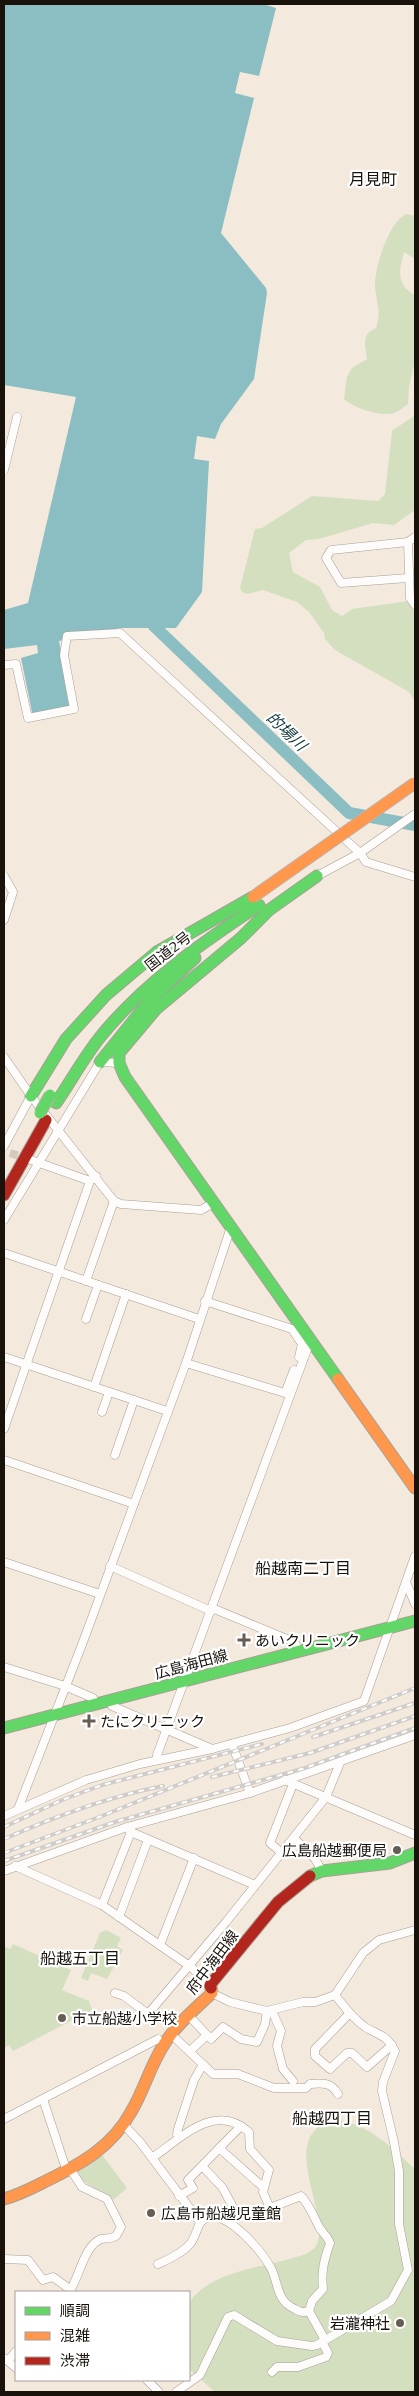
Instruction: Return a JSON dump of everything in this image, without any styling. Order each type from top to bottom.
[{"type":"main road","points":[[100,1062],[151,999],[200,953],[227,920],[256,901],[415,783]]},
{"type":"main road","points":[[32,1096],[66,1039],[106,995],[157,952],[227,920],[415,795]]},
{"type":"main road","points":[[317,876],[269,910],[241,938],[156,1009],[125,1044],[119,1053],[119,1063],[125,1077],[231,1227],[308,1344],[415,1488]]},
{"type":"main road","name":"国道2号","points":[[4,1177],[95,1031],[134,985],[156,965],[227,920]]},
{"type":"main road","name":"国道2号","points":[[4,1194],[43,1116]]},
{"type":"main road","name":"広島海田線","points":[[4,1728],[415,1621]]},
{"type":"main road","name":"府中海田線","points":[[4,2199],[17,2196],[69,2171],[89,2160],[107,2144],[131,2113],[162,2047],[171,2034],[211,1989],[278,1902],[296,1884],[322,1871],[382,1864],[415,1853]]},
{"type":"street","points":[[4,470],[17,417]]},
{"type":"street","points":[[408,578],[340,583],[326,558],[331,550],[408,542],[415,537]]},
{"type":"street","points":[[408,542],[410,598],[415,605]]},
{"type":"street","points":[[4,665],[16,664],[28,718],[74,709],[64,655],[67,636],[120,633],[360,854],[366,862],[415,877]]},
{"type":"street","points":[[317,876],[360,854],[415,814]]},
{"type":"street","points":[[4,876],[13,892],[4,920]]},
{"type":"street","points":[[4,1057],[93,1179],[114,1201],[122,1204],[201,1210],[213,1203]]},
{"type":"street","points":[[4,1220],[100,1062],[119,1063]]},
{"type":"street","points":[[4,1146],[32,1096]]},
{"type":"street","points":[[30,1160],[93,1179]]},
{"type":"street","points":[[4,1429],[93,1179]]},
{"type":"street","points":[[86,1282],[114,1201]]},
{"type":"street","points":[[18,1809],[55,1715],[186,1362],[199,1318],[231,1227]]},
{"type":"street","points":[[4,1254],[199,1318]]},
{"type":"street","points":[[86,1319],[98,1285]]},
{"type":"street","points":[[94,1387],[126,1294]]},
{"type":"street","points":[[205,1301],[292,1329],[308,1344]]},
{"type":"street","points":[[186,1362],[285,1393],[302,1348],[308,1344]]},
{"type":"street","points":[[158,1760],[157,1755],[308,1344]]},
{"type":"street","points":[[4,1357],[167,1411]]},
{"type":"street","points":[[102,1412],[109,1392]]},
{"type":"street","points":[[115,1454],[134,1400]]},
{"type":"street","points":[[4,1460],[134,1504]]},
{"type":"street","points":[[4,1816],[86,1780],[158,1760],[212,1749],[290,1728],[364,1701],[415,1556]]},
{"type":"street","points":[[4,1562],[100,1594]]},
{"type":"street","points":[[110,1566],[211,1610],[294,1642],[300,1651]]},
{"type":"street","points":[[406,1582],[415,1604]]},
{"type":"street","points":[[4,1667],[65,1686],[93,1698],[96,1704]]},
{"type":"street","points":[[110,1700],[112,1706],[212,1749]]},
{"type":"street","points":[[4,1871],[129,1829],[289,1782],[415,1735]]},
{"type":"street","points":[[232,1744],[250,1793]]},
{"type":"street","points":[[116,1993],[124,1996],[148,2014],[256,1885],[326,1797],[340,1763]]},
{"type":"street","points":[[289,1782],[415,1835]]},
{"type":"street","points":[[282,1853],[270,1842],[289,1782]]},
{"type":"street","points":[[129,1829],[148,1840],[256,1885]]},
{"type":"street","points":[[102,1905],[129,1829]]},
{"type":"street","points":[[294,1838],[314,1858],[322,1871]]},
{"type":"street","points":[[119,1916],[148,1840]]},
{"type":"street","points":[[160,1945],[194,1858]]},
{"type":"street","points":[[15,1866],[102,1905],[188,1965],[211,1989],[230,2002],[269,2011],[335,1995],[363,1952],[385,1937],[415,1930]]},
{"type":"street","points":[[176,2392],[200,2375],[228,2316],[234,2315],[263,2334],[281,2342],[312,2346],[324,2341],[391,2301],[408,2270],[399,2224],[398,2164],[382,2091],[383,2082],[394,2058],[395,2051],[386,2036],[365,2027],[350,2014],[335,1995]]},
{"type":"street","points":[[188,2015],[210,2039],[223,2027],[241,2039],[257,2042],[269,2011]]},
{"type":"street","points":[[269,2011],[281,2031],[277,2046],[283,2068],[293,2080]]},
{"type":"street","points":[[350,2014],[315,2049],[316,2056],[330,2069],[347,2053],[352,2053],[367,2067],[392,2045]]},
{"type":"street","points":[[171,2034],[190,2051],[202,2066],[213,2074],[238,2074],[274,2088],[306,2088],[310,2084],[326,2084],[333,2087],[338,2094]]},
{"type":"street","points":[[190,2051],[207,2035]]},
{"type":"street","points":[[4,2119],[158,2039]]},
{"type":"street","points":[[179,2136],[177,2134],[178,2129],[194,2080],[202,2066]]},
{"type":"street","points":[[4,2259],[28,2260],[43,2280],[53,2277],[70,2291],[87,2254],[100,2240],[116,2236],[121,2227],[107,2199],[82,2187],[69,2171],[43,2100]]},
{"type":"street","points":[[152,2158],[179,2136],[210,2121],[221,2120],[241,2126],[249,2132],[249,2144],[252,2154],[269,2170],[263,2187]]},
{"type":"street","points":[[123,2124],[152,2158],[200,2222]]},
{"type":"street","points":[[179,2196],[194,2188],[188,2180],[241,2126]]},
{"type":"street","points":[[219,2148],[263,2187],[270,2208],[300,2196],[316,2215],[318,2225],[330,2243],[323,2259],[323,2290],[312,2301],[309,2311],[324,2341],[328,2354],[326,2357],[298,2367],[277,2367],[272,2372]]},
{"type":"street","points":[[202,2166],[222,2187],[233,2207]]},
{"type":"street","points":[[158,2264],[190,2244],[200,2222],[209,2217],[232,2223],[251,2240],[268,2264],[283,2302],[300,2312],[309,2311]]},
{"type":"street","points":[[149,2381],[159,2392]]},
{"type":"green space","points":[[407,214],[415,216],[415,259],[404,252],[400,271],[405,287],[415,295],[415,360],[409,387],[408,404],[394,413],[375,413],[344,399],[347,377],[352,368],[367,359],[365,340],[368,333],[376,328],[378,321],[379,311],[375,278],[380,257],[389,234],[401,218]]},
{"type":"green space","points":[[415,415],[415,510],[394,525],[373,523],[319,539],[306,540],[289,553],[293,572],[320,587],[332,610],[342,616],[352,609],[408,601],[415,612],[415,701],[409,692],[335,650],[325,639],[324,633],[309,612],[297,602],[263,590],[248,594],[242,592],[240,588],[255,529],[262,528],[312,496],[378,501],[385,494],[392,431]]},
{"type":"green space","points":[[106,1930],[121,1938],[117,1946],[123,1950],[107,1979],[91,1973],[88,1981],[81,1978],[100,1933]]},
{"type":"green space","points":[[13,1944],[71,1970],[62,1990],[89,2001],[92,2010],[13,2051],[9,2045],[4,2048],[4,1946],[10,1949]]},
{"type":"green space","points":[[335,2119],[359,2126],[388,2144],[415,2169],[415,2392],[215,2392],[190,2370],[190,2302],[201,2289],[218,2279],[297,2257],[310,2251],[317,2244],[319,2230],[317,2212],[308,2175],[306,2157],[309,2140],[318,2128]]},
{"type":"green space","points":[[102,2155],[127,2188],[113,2200],[105,2193],[85,2182],[77,2173]]},
{"type":"water","points":[[4,4],[263,4],[276,8],[259,76],[240,72],[235,93],[254,98],[221,233],[266,288],[267,293],[254,379],[221,424],[215,439],[197,436],[194,459],[209,461],[202,592],[176,628],[120,628],[59,641],[72,709],[33,717],[21,658],[38,653],[37,645],[4,649],[4,610],[28,603],[76,397],[4,385]]},
{"type":"waterway","name":"的場川","points":[[154,626],[349,813],[415,825]]},
{"type":"tunnel","points":[[10,1153],[26,1158]]},
{"type":"railway","points":[[4,1853],[102,1816],[415,1688]]},
{"type":"railway","points":[[313,1737],[415,1703]]},
{"type":"railway","points":[[212,1777],[310,1753],[415,1716]]},
{"type":"railway","points":[[4,1861],[115,1822],[305,1768],[415,1728]]},
{"type":"railway","points":[[4,1827],[62,1800],[102,1785],[262,1744]]},
{"type":"railway","points":[[4,1839],[82,1808],[142,1790],[163,1786]]},
{"type":"traffic: fast","points":[[317,876],[269,910],[241,938],[156,1009],[119,1053],[119,1063],[125,1077],[338,1379]]},
{"type":"traffic: fast","points":[[31,1096],[66,1039],[106,995],[157,952],[253,897]]},
{"type":"traffic: fast","points":[[56,1103],[101,1036],[136,998],[175,964],[259,905]]},
{"type":"traffic: fast","points":[[100,1062],[151,999],[195,958]]},
{"type":"traffic: fast","points":[[40,1113],[50,1095]]},
{"type":"traffic: fast","points":[[4,1728],[415,1621]]},
{"type":"traffic: fast","points":[[310,1876],[322,1871],[390,1863],[415,1853]]},
{"type":"traffic: slow","points":[[253,897],[415,783]]},
{"type":"traffic: slow","points":[[338,1379],[415,1488]]},
{"type":"traffic: slow","points":[[4,2199],[25,2191],[71,2168],[105,2145],[115,2135],[136,2103],[161,2048],[182,2021],[212,1993],[211,1988]]},
{"type":"traffic: jam","points":[[4,1195],[46,1120]]},
{"type":"traffic: jam","points":[[211,1988],[210,1985],[278,1902],[310,1876]]},
{"type":"place","name":"あいクリニック","points":[[244,1640]]},
{"type":"place","name":"たにクリニック","points":[[89,1721]]},
{"type":"place","name":"広島船越郵便局","points":[[397,1850]]},
{"type":"place","name":"市立船越小学校","points":[[62,2018]]},
{"type":"place","name":"広島市船越児童館","points":[[151,2213]]},
{"type":"place","name":"岩瀧神社","points":[[400,2323]]},
{"type":"district","name":"月見町","points":[[373,179]]},
{"type":"district","name":"船越南二丁目","points":[[303,1568]]},
{"type":"district","name":"船越五丁目","points":[[80,1958]]},
{"type":"district","name":"船越四丁目","points":[[332,2118]]}]
